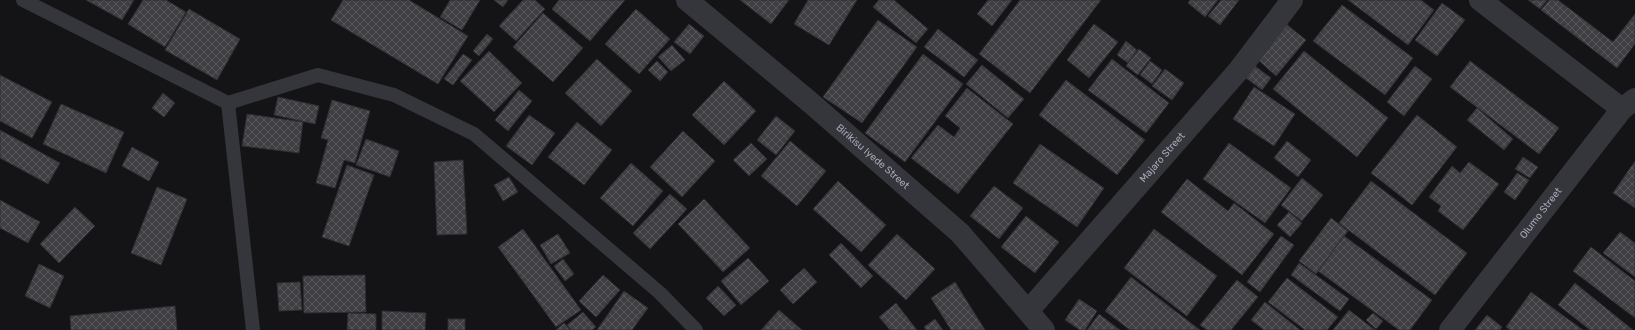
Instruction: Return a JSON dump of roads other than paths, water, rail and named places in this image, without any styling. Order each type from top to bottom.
[{"type":"street","name":"Birikisu Iyede Street","points":[[687,0],[811,103],[960,233],[1044,330]]},
{"type":"street","name":"Majaro Street","points":[[1028,311],[1239,70],[1292,0]]},
{"type":"street","points":[[1480,0],[1629,104]]},
{"type":"street","name":"Olumo Street","points":[[1450,330],[1629,104]]},
{"type":"lane","points":[[23,0],[228,103],[318,76],[394,95],[474,134],[660,293],[696,330]]},
{"type":"lane","points":[[228,103],[253,330]]}]
